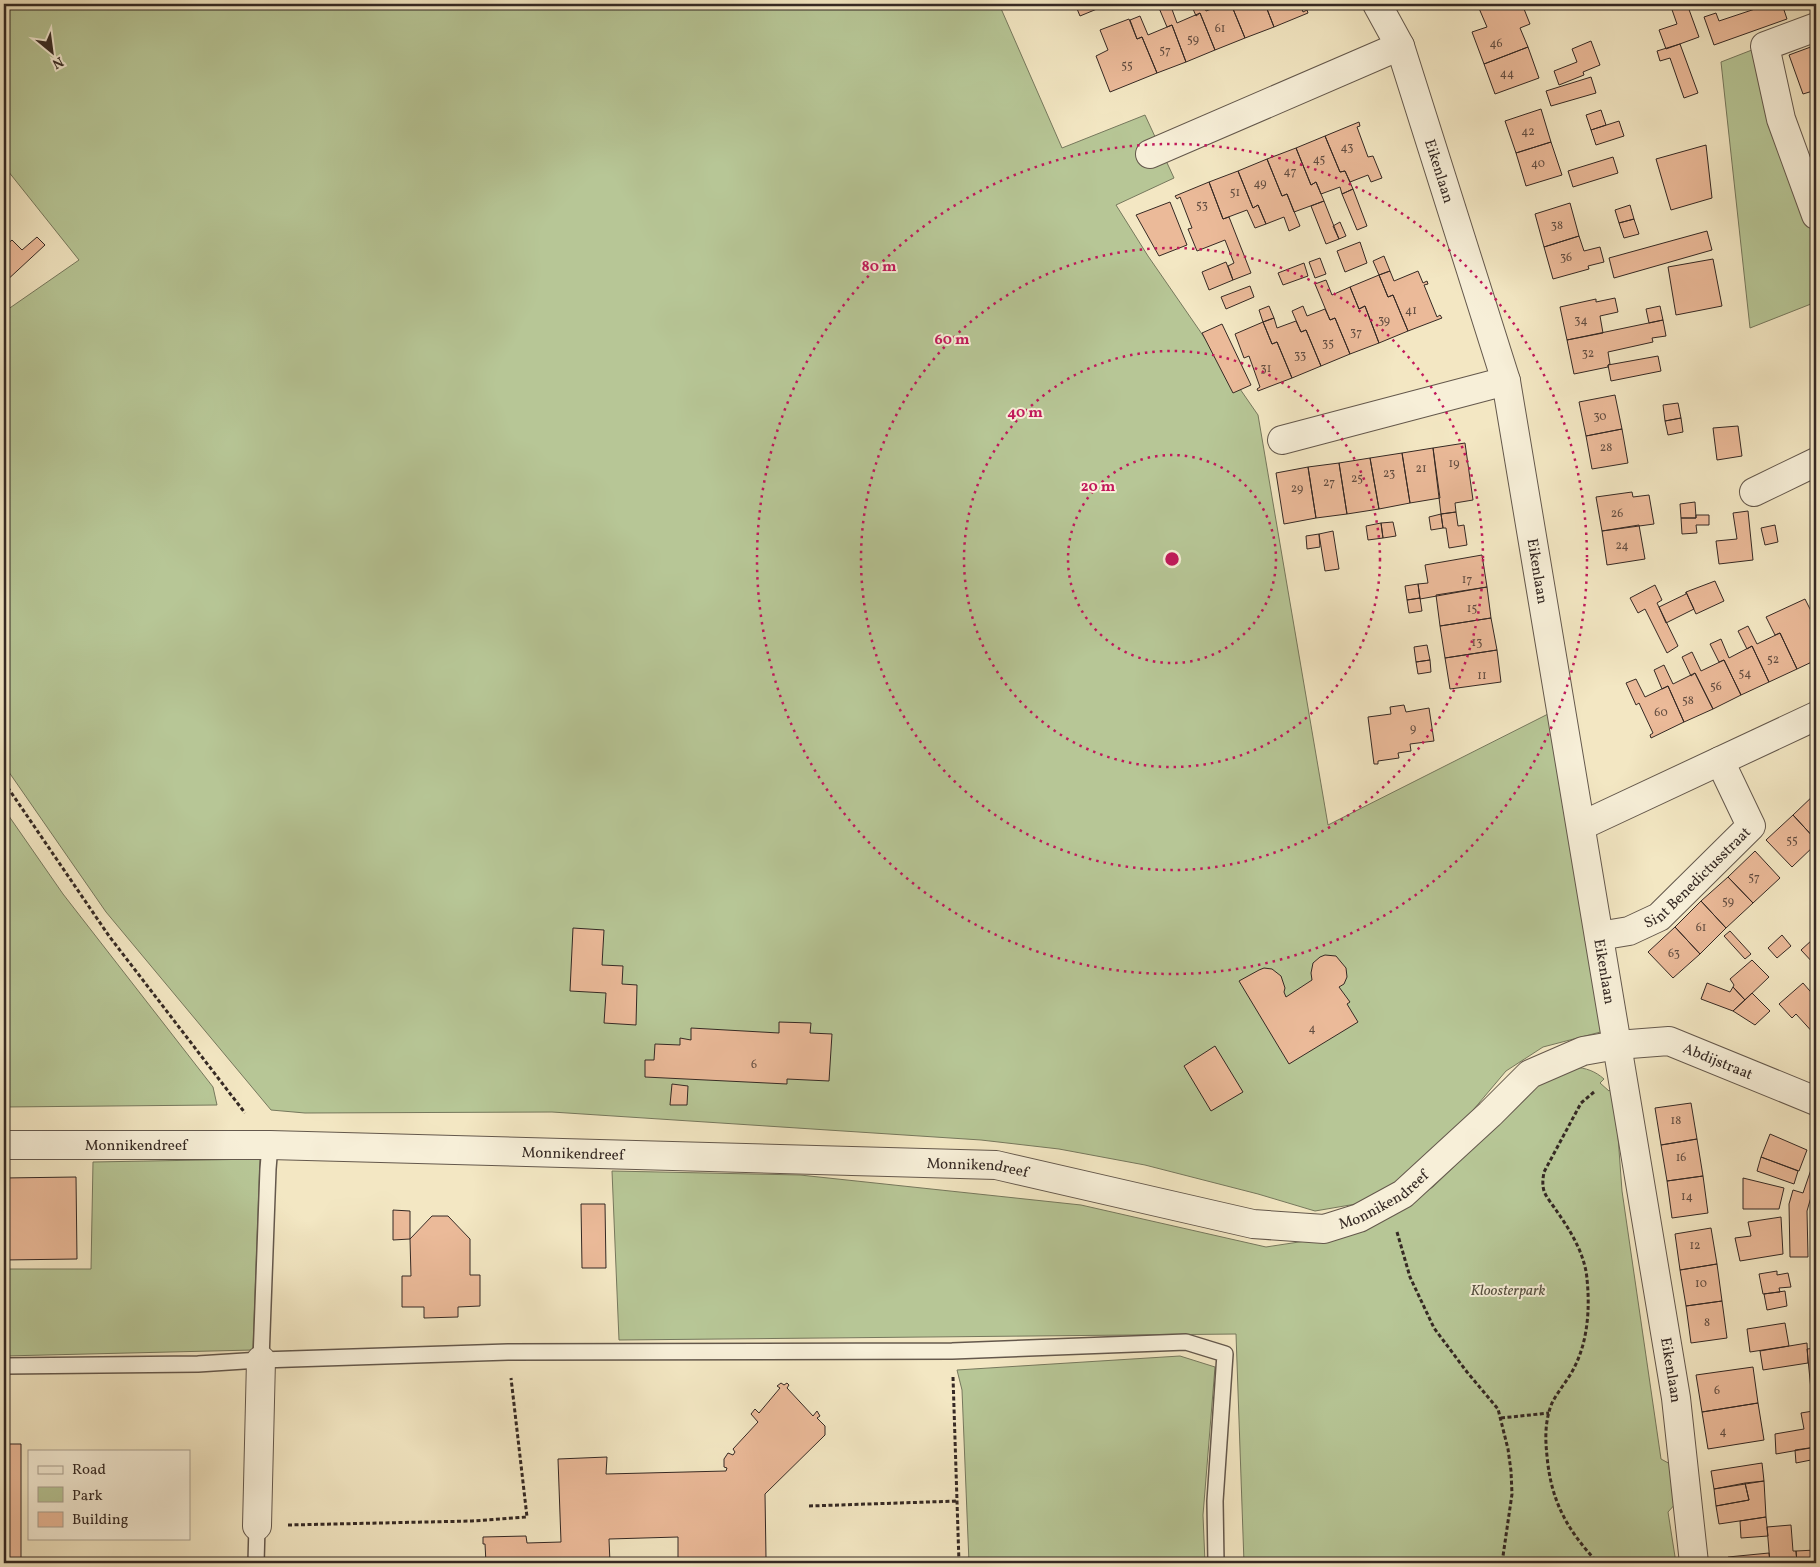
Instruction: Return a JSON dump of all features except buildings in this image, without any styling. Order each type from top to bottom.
[{"type":"street","name":"Eikenlaan","points":[[1377,4],[1400,46],[1506,381],[1676,1398],[1694,1563]]},
{"type":"street","points":[[1816,27],[1765,46],[1781,119],[1816,215]]},
{"type":"street","points":[[1150,154],[1400,46]]},
{"type":"street","points":[[1282,440],[1506,381]]},
{"type":"street","points":[[1754,492],[1816,462]]},
{"type":"street","points":[[1581,826],[1816,716]]},
{"type":"street","name":"Sint Benedictusstraat","points":[[1599,936],[1629,931],[1659,917],[1751,826],[1720,762]]},
{"type":"street","name":"Abdijstraat","points":[[1617,1045],[1670,1041],[1816,1101]]},
{"type":"street","name":"Monnikendreef","points":[[4,1145],[270,1146],[996,1165],[1253,1224],[1324,1229],[1359,1218],[1404,1194],[1476,1128],[1530,1074],[1583,1051],[1617,1045]]},
{"type":"street","points":[[257,1526],[261,1360]]},
{"type":"lane","points":[[261,1360],[270,1146]]},
{"type":"lane","points":[[4,1366],[198,1364],[261,1360],[508,1352],[952,1351],[1186,1342],[1225,1354],[1215,1501],[1216,1563]]},
{"type":"lane","points":[[256,1563],[257,1526]]},
{"type":"path","points":[[4,782],[109,936],[270,1146]]},
{"type":"path","points":[[1598,1563],[1585,1549],[1564,1519],[1549,1476],[1546,1424],[1553,1402],[1575,1367],[1584,1347],[1587,1334],[1588,1291],[1587,1276],[1576,1243],[1544,1192],[1542,1181],[1544,1172],[1581,1103],[1606,1084],[1623,1079]]},
{"type":"path","points":[[1382,1206],[1395,1227],[1402,1245],[1410,1277],[1434,1328],[1466,1372],[1498,1409],[1509,1456],[1512,1494],[1502,1563]]},
{"type":"path","points":[[952,1351],[959,1563]]},
{"type":"path","points":[[257,1526],[472,1521],[527,1517],[508,1352]]},
{"type":"path","points":[[1500,1418],[1549,1413]]},
{"type":"path","points":[[809,1506],[958,1502]]},
{"type":"green space","points":[[4,4],[999,4],[1062,148],[1145,115],[1174,178],[1116,205],[1148,256],[1258,415],[1328,825],[1556,710],[1612,1029],[1543,1047],[1506,1071],[1436,1154],[1394,1185],[1356,1204],[1315,1211],[1258,1194],[1145,1165],[1059,1149],[981,1140],[552,1112],[305,1113],[271,1110],[106,912],[4,765],[4,312],[79,260],[4,166]]},
{"type":"green space","points":[[1757,48],[1816,201],[1816,302],[1750,328],[1721,62]]},
{"type":"green space","points":[[4,809],[63,894],[213,1087],[217,1105],[4,1107]]},
{"type":"green space","name":"Kloosterpark","points":[[1574,1067],[1586,1069],[1597,1074],[1604,1079],[1600,1083],[1609,1091],[1612,1088],[1615,1095],[1622,1191],[1661,1459],[1672,1465],[1677,1502],[1668,1512],[1676,1563],[1244,1563],[1236,1334],[619,1340],[612,1171],[800,1175],[1081,1205],[1266,1247],[1345,1235],[1380,1221],[1433,1187],[1470,1151],[1525,1089]]},
{"type":"green space","points":[[260,1159],[253,1350],[4,1356],[4,1269],[91,1269],[93,1162]]},
{"type":"green space","points":[[1180,1356],[1215,1367],[1203,1515],[1205,1563],[969,1563],[962,1390],[957,1370]]}]
